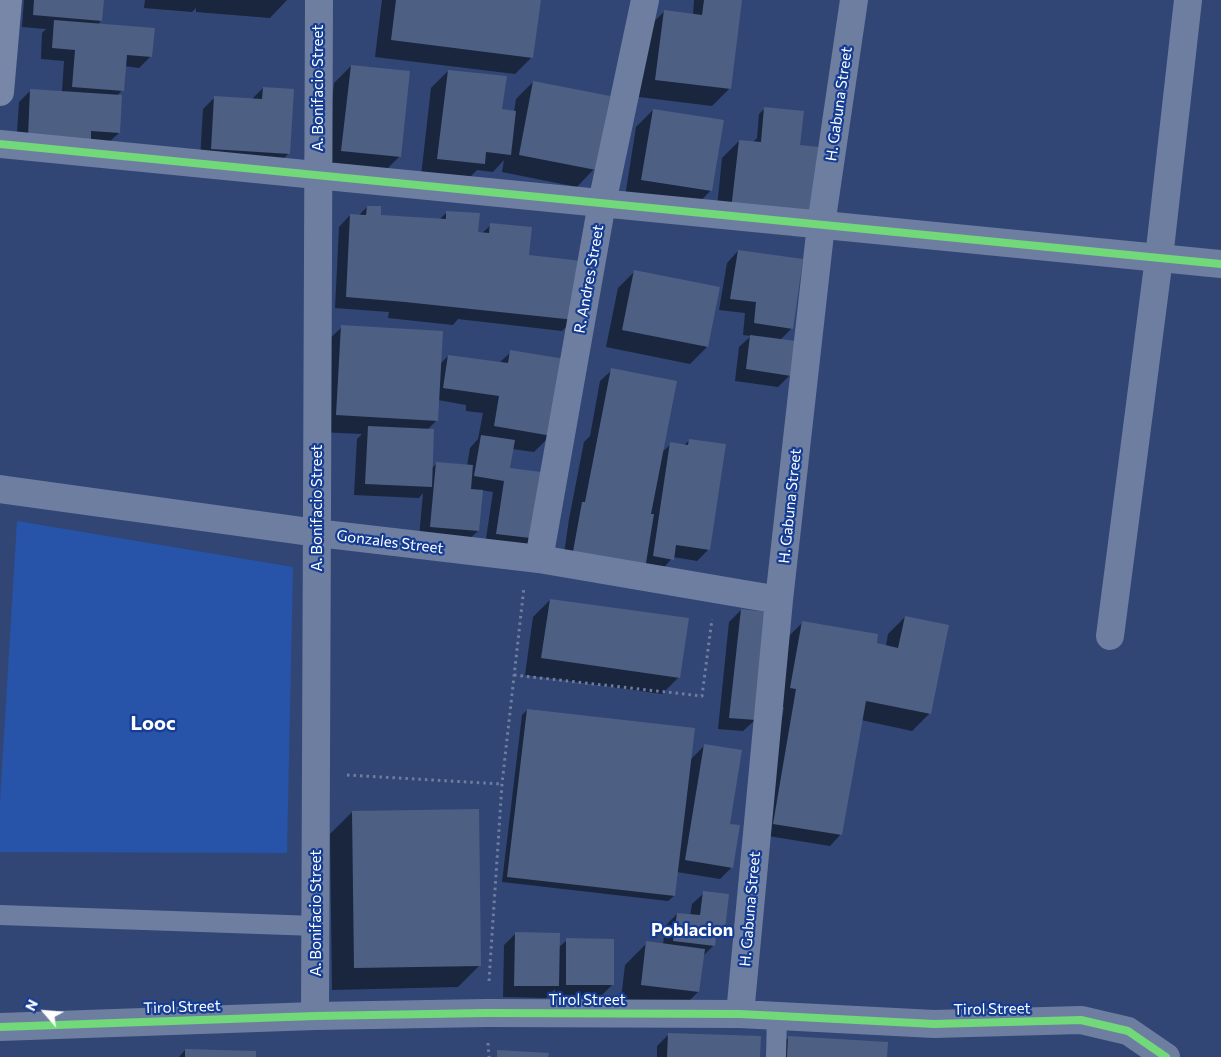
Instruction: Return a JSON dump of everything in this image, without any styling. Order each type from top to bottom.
[{"type":"main road","points":[[0,92],[8,0]]},
{"type":"street","name":"A. Bonifacio Street","points":[[315,1016],[319,0]]},
{"type":"street","name":"R. Andres Street","points":[[533,558],[602,203],[645,0]]},
{"type":"street","name":"H. Gabuna Street","points":[[740,1014],[779,600],[821,225],[854,0]]},
{"type":"street","points":[[1110,636],[1159,258],[1188,0]]},
{"type":"street","points":[[0,144],[1221,264]]},
{"type":"street","name":"Gonzales Street","points":[[0,489],[317,533],[533,558],[779,600]]},
{"type":"street","name":"Tirol Street","points":[[0,1027],[315,1016],[487,1013],[740,1014],[934,1024],[1081,1020],[1128,1031],[1166,1057]]},
{"type":"lane","points":[[0,915],[316,926]]},
{"type":"lane","points":[[776,1057],[777,1016]]},
{"type":"path","points":[[487,1013],[502,784],[514,675],[533,558]]},
{"type":"path","points":[[514,675],[702,696],[716,589]]},
{"type":"path","points":[[316,773],[502,784]]},
{"type":"shaded area","points":[[17,521],[293,567],[287,853],[0,852],[0,802]]},
{"type":"building","points":[[34,0],[104,0],[102,21],[33,15]]},
{"type":"building","points":[[396,0],[541,0],[533,58],[391,40]]},
{"type":"building","points":[[704,0],[742,0],[731,89],[655,80],[664,10],[702,15]]},
{"type":"building","points":[[54,20],[155,28],[152,57],[127,55],[124,91],[72,87],[75,50],[52,48]]},
{"type":"building","points":[[351,65],[410,71],[401,157],[341,151]]},
{"type":"building","points":[[448,70],[507,76],[502,109],[516,111],[511,155],[486,152],[485,164],[437,159]]},
{"type":"building","points":[[533,81],[610,96],[596,170],[519,155]]},
{"type":"building","points":[[263,87],[294,89],[290,154],[211,149],[214,96],[262,99]]},
{"type":"building","points":[[30,89],[122,95],[120,133],[91,131],[91,140],[28,137]]},
{"type":"building","points":[[764,107],[804,111],[800,145],[819,147],[811,219],[731,210],[739,140],[761,142]]},
{"type":"building","points":[[653,109],[724,120],[712,191],[641,180]]},
{"type":"building","points":[[367,206],[381,206],[381,215],[446,219],[446,211],[480,213],[478,232],[489,233],[490,223],[532,227],[529,255],[582,261],[575,320],[346,297],[350,214],[366,215]]},
{"type":"building","points":[[738,250],[803,259],[793,329],[754,323],[756,302],[730,299]]},
{"type":"building","points":[[634,270],[720,287],[708,347],[622,330]]},
{"type":"building","points":[[341,325],[443,331],[438,421],[336,415]]},
{"type":"building","points":[[750,335],[796,341],[791,376],[746,369]]},
{"type":"building","points":[[510,350],[565,359],[552,436],[494,426],[499,396],[443,388],[448,355],[508,363]]},
{"type":"building","points":[[611,368],[677,381],[651,514],[654,514],[645,569],[572,557],[582,502],[585,502]]},
{"type":"building","points":[[368,426],[434,429],[432,487],[365,484]]},
{"type":"building","points":[[481,435],[515,440],[510,468],[549,473],[539,539],[496,534],[504,481],[474,476]]},
{"type":"building","points":[[689,439],[726,444],[710,550],[676,545],[674,560],[653,556],[670,442],[688,445]]},
{"type":"building","points":[[436,462],[473,465],[471,489],[483,490],[479,531],[430,527]]},
{"type":"building","points":[[550,599],[689,618],[680,678],[541,658]]},
{"type":"building","points":[[741,609],[767,612],[756,720],[729,718]]},
{"type":"building","points":[[905,616],[949,625],[931,714],[866,701],[842,835],[773,824],[796,689],[790,688],[802,621],[878,634],[877,643],[898,648]]},
{"type":"building","points":[[527,709],[695,728],[675,896],[507,877]]},
{"type":"building","points":[[704,744],[742,750],[730,824],[740,825],[733,868],[685,860]]},
{"type":"building","points":[[479,809],[481,966],[354,968],[352,811]]},
{"type":"building","points":[[703,891],[729,894],[725,930],[717,929],[715,946],[673,941],[677,913],[700,915]]},
{"type":"building","points":[[515,932],[560,933],[559,986],[514,986]]},
{"type":"building","points":[[566,938],[614,939],[614,985],[566,985]]},
{"type":"building","points":[[646,941],[705,949],[699,992],[641,985]]},
{"type":"building","points":[[668,1033],[761,1036],[760,1057],[667,1057]]},
{"type":"building","points":[[788,1036],[888,1042],[887,1057],[787,1057]]},
{"type":"building","points":[[185,1049],[256,1051],[256,1057],[185,1057]]},
{"type":"building","points":[[497,1050],[549,1053],[548,1057],[497,1057]]},
{"type":"cycle path","points":[[0,144],[1221,264]]},
{"type":"cycle path","points":[[0,1027],[315,1016],[487,1013],[740,1014],[934,1024],[1081,1020],[1128,1031],[1166,1057]]},
{"type":"district","name":"Looc","points":[[153,723]]},
{"type":"district","name":"Poblacion","points":[[692,930]]}]
